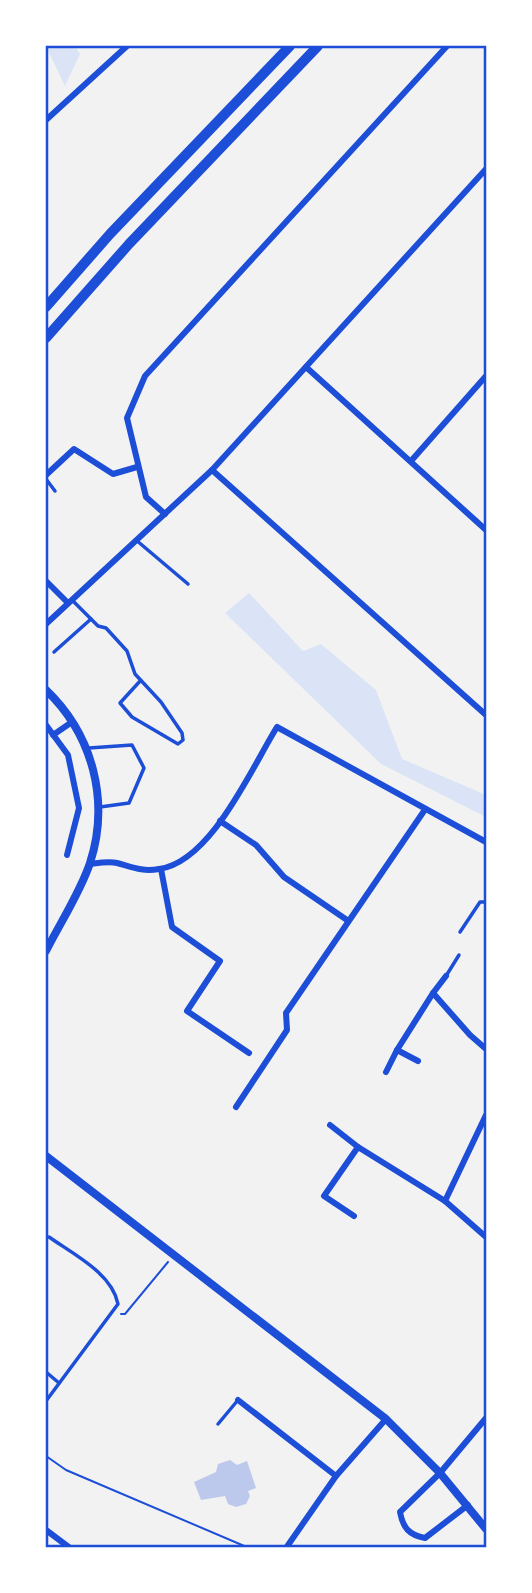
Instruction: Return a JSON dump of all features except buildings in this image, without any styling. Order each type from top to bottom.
[{"type":"highway","points":[[46,307],[110,234],[290,46]]},
{"type":"highway","points":[[46,338],[138,234],[318,46]]},
{"type":"street","points":[[46,120],[127,46]]},
{"type":"street","points":[[164,514],[146,497],[127,418],[145,376],[447,46]]},
{"type":"street","points":[[46,624],[212,470],[486,169]]},
{"type":"street","points":[[306,367],[486,530]]},
{"type":"street","points":[[411,461],[486,376]]},
{"type":"street","points":[[46,477],[74,449],[113,474],[137,467]]},
{"type":"street","points":[[212,470],[486,715]]},
{"type":"street","points":[[46,581],[70,601]]},
{"type":"street","points":[[46,690],[89,748],[100,807],[90,864],[46,951]]},
{"type":"street","points":[[53,735],[72,722]]},
{"type":"street","points":[[46,726],[68,755],[79,808],[67,855]]},
{"type":"street","points":[[90,864],[114,862],[139,871],[161,869],[195,854],[220,821],[277,727],[486,842]]},
{"type":"street","points":[[236,1107],[288,1030],[286,1013],[346,920],[424,810]]},
{"type":"street","points":[[220,821],[256,845],[284,877],[346,920]]},
{"type":"street","points":[[161,869],[172,927],[220,961],[187,1011],[249,1053]]},
{"type":"street","points":[[386,1072],[397,1049],[446,976]]},
{"type":"street","points":[[433,993],[486,1049]]},
{"type":"street","points":[[397,1049],[418,1061]]},
{"type":"street","points":[[445,1201],[486,1115]]},
{"type":"street","points":[[330,1125],[358,1147],[445,1201],[486,1237]]},
{"type":"street","points":[[354,1216],[324,1196],[358,1147]]},
{"type":"street","points":[[46,1156],[386,1419],[440,1474],[486,1529]]},
{"type":"street","points":[[238,1400],[336,1476]]},
{"type":"street","points":[[468,1505],[425,1538],[414,1536],[403,1526],[400,1512],[440,1474],[486,1418]]},
{"type":"street","points":[[286,1548],[336,1476],[386,1419]]},
{"type":"street","points":[[46,1530],[70,1548]]},
{"type":"lane","points":[[46,477],[55,491]]},
{"type":"lane","points":[[136,540],[188,584]]},
{"type":"lane","points":[[70,601],[106,628],[127,651],[132,668],[161,702],[182,733],[183,740],[178,744],[132,717],[120,703],[141,680]]},
{"type":"lane","points":[[54,652],[91,619]]},
{"type":"lane","points":[[89,748],[132,745],[144,768],[129,803],[100,807]]},
{"type":"lane","points":[[460,932],[480,902],[486,902]]},
{"type":"lane","points":[[446,976],[459,955]]},
{"type":"lane","points":[[46,1401],[118,1304],[111,1286],[49,1237]]},
{"type":"lane","points":[[46,1372],[60,1383]]},
{"type":"lane","points":[[218,1424],[238,1400]]},
{"type":"path","points":[[112,1313],[125,1314],[173,1256]]},
{"type":"path","points":[[46,1456],[66,1470],[249,1548]]},
{"type":"shaded area","points":[[46,46],[75,46],[80,54],[65,86]]},
{"type":"shaded area","points":[[249,593],[303,651],[321,644],[376,690],[402,759],[486,795],[486,817],[381,764],[225,613]]}]
